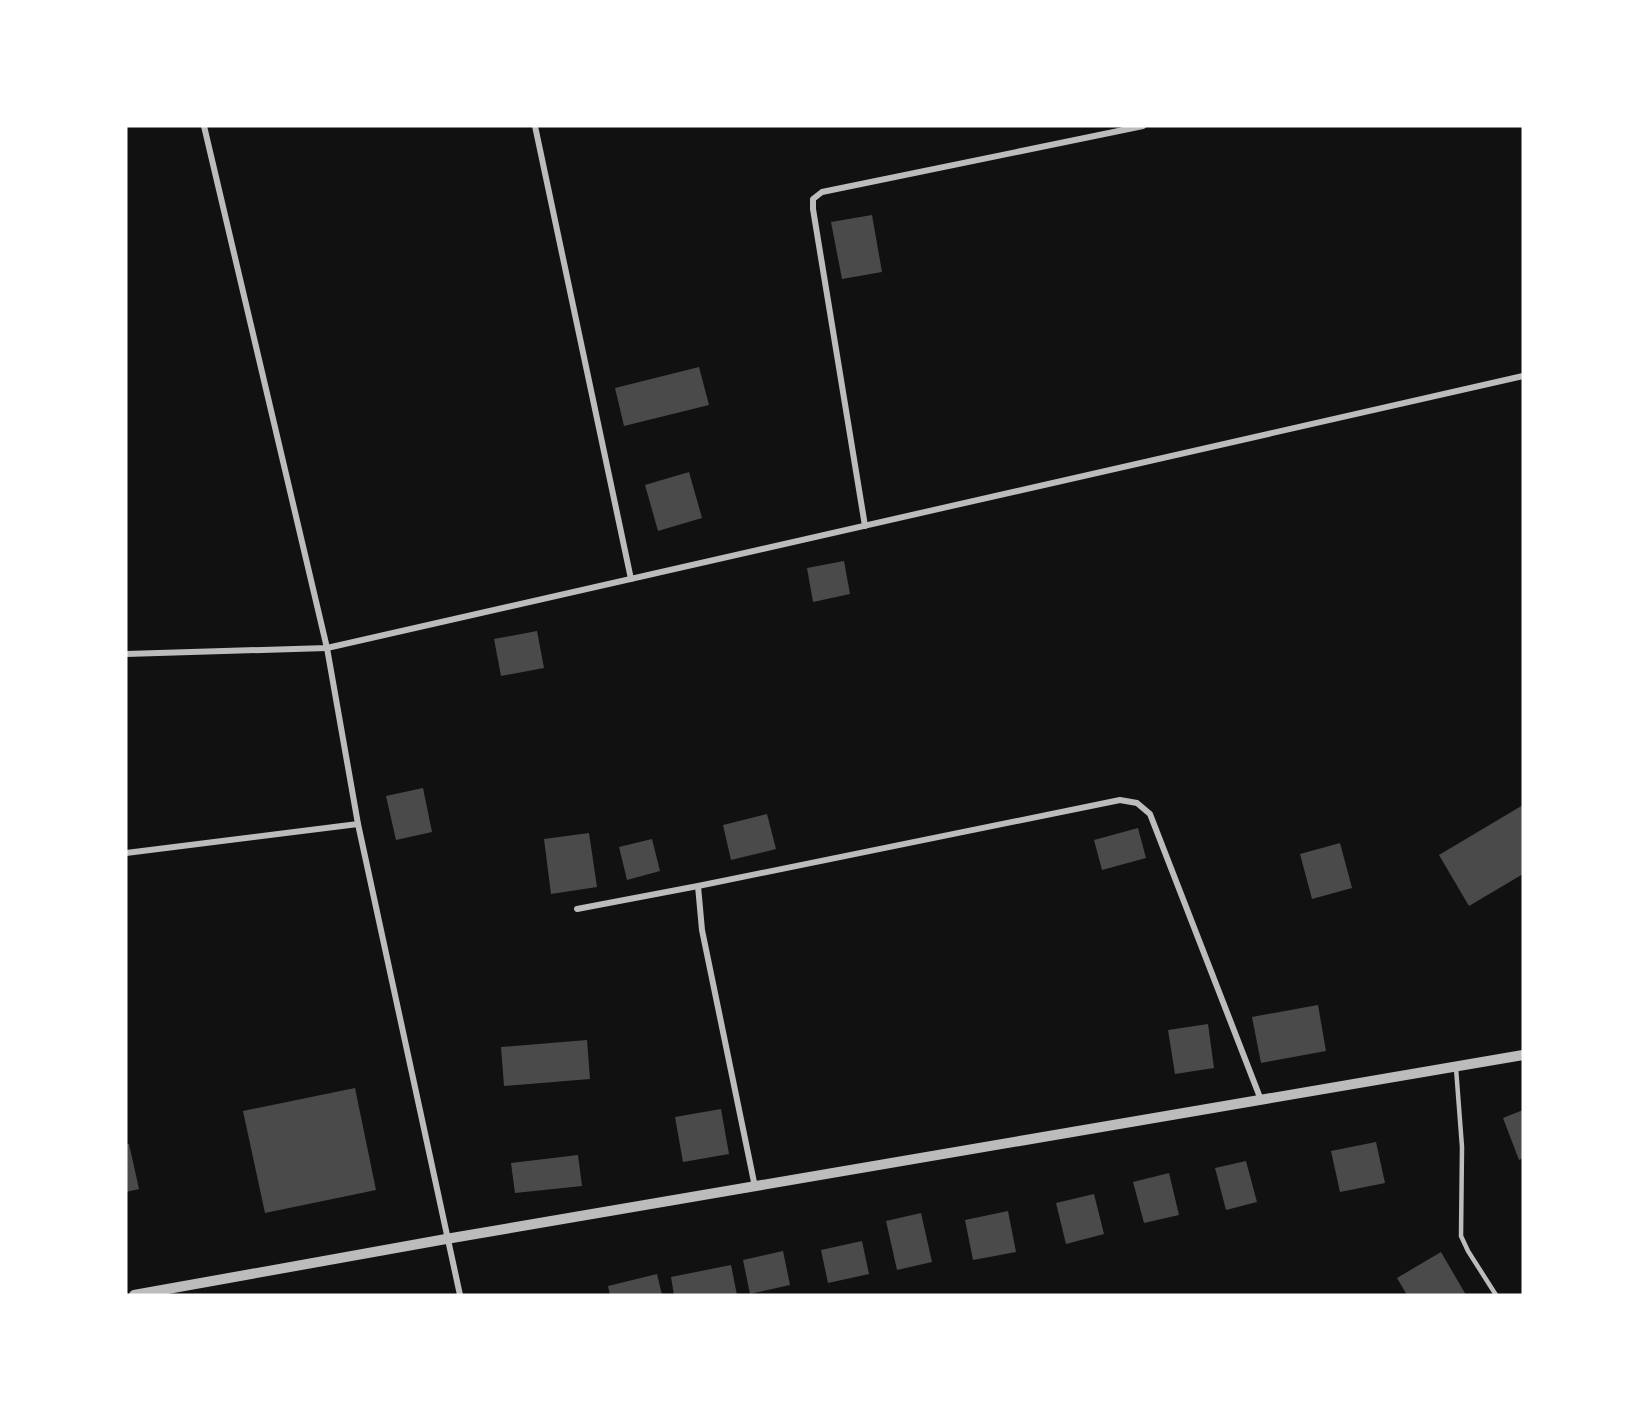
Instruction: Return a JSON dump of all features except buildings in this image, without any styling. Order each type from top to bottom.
[{"type":"street","points":[[204,126],[327,648],[358,824],[446,1239],[460,1295]]},
{"type":"street","points":[[535,126],[631,579]]},
{"type":"street","points":[[865,526],[813,199],[822,192],[1143,126]]},
{"type":"street","points":[[126,654],[327,648],[1523,376]]},
{"type":"street","points":[[577,909],[1120,800],[1137,803],[1150,814],[1261,1100]]},
{"type":"street","points":[[126,853],[358,824]]},
{"type":"street","points":[[698,886],[702,930],[755,1187]]},
{"type":"street","points":[[134,1295],[446,1239],[1523,1055]]},
{"type":"lane","points":[[1456,1068],[1462,1147],[1461,1236],[1496,1295]]}]
